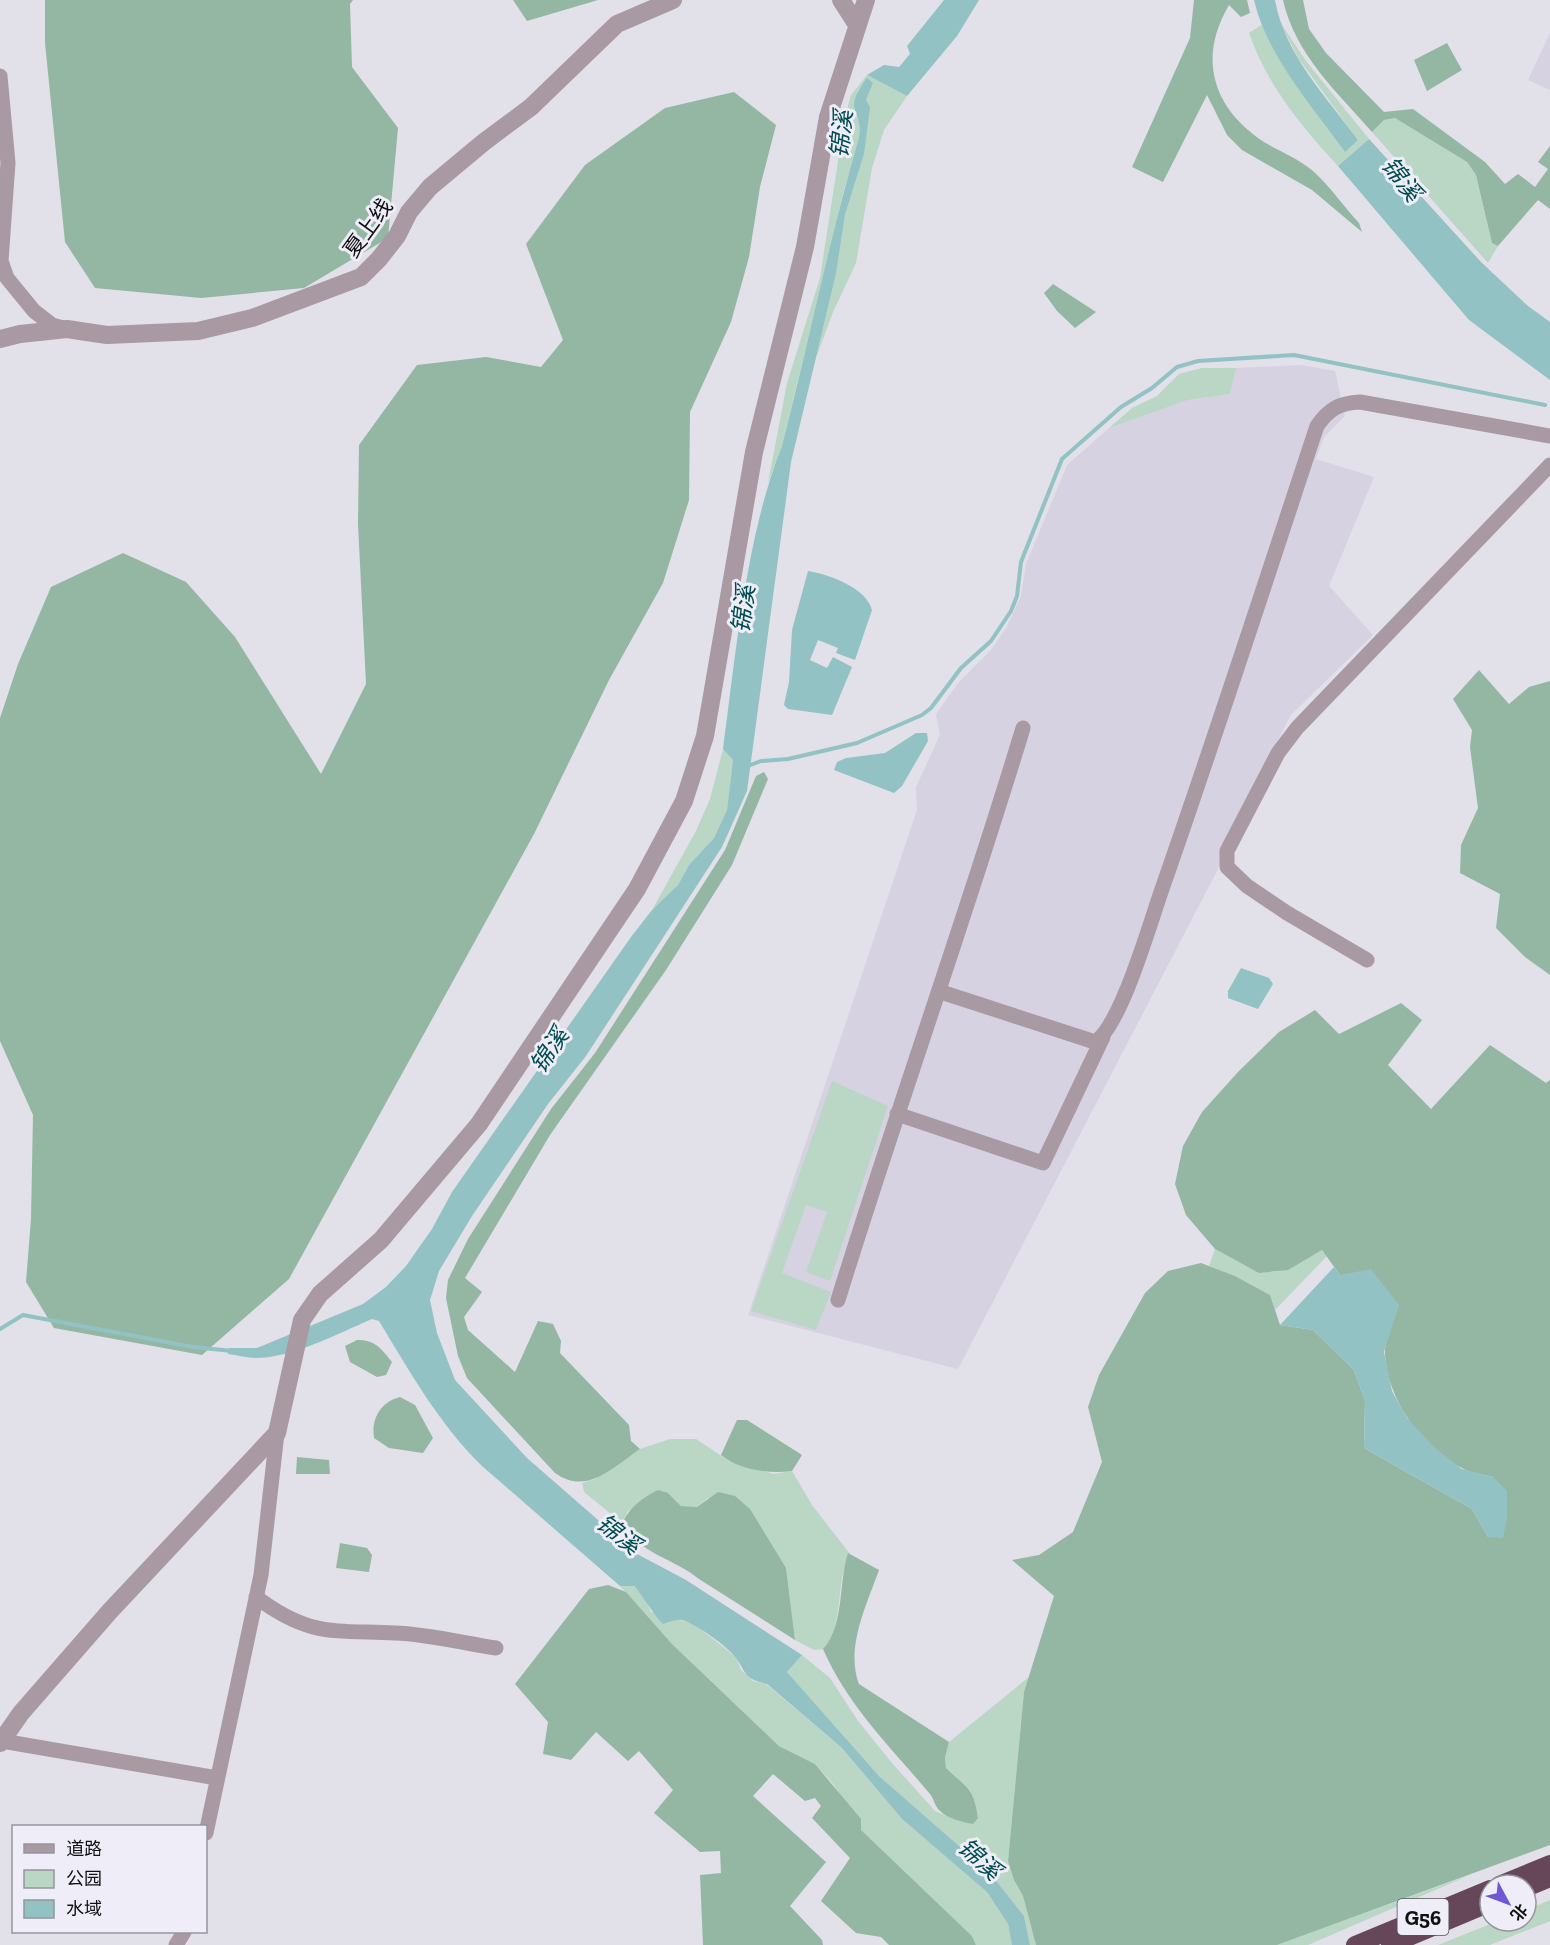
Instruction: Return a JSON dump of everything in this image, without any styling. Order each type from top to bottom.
[{"type":"highway","points":[[1528,1873],[1550,1864]]},
{"type":"highway","name":"G56","points":[[1355,1945],[1478,1894]]},
{"type":"highway","name":"G56","points":[[1390,1945],[1478,1908]]},
{"type":"street","name":"夏上线","points":[[0,339],[20,334],[67,329],[108,335],[198,331],[252,318],[361,277],[380,259],[397,236],[408,212],[430,187],[484,142],[517,120],[617,24],[673,0]]},
{"type":"street","points":[[841,0],[857,25]]},
{"type":"street","points":[[207,1828],[256,1597],[277,1433],[303,1320],[320,1294],[381,1240],[479,1124],[637,889],[684,801],[705,736],[754,452],[805,247],[828,117],[866,0]]},
{"type":"street","points":[[0,76],[8,163],[1,261],[7,278],[34,311],[52,325],[67,329]]},
{"type":"street","points":[[897,1114],[1043,1164],[1126,990],[1217,733],[1317,426],[1328,410],[1343,403],[1360,402],[1550,436]]},
{"type":"street","points":[[1367,960],[1287,913],[1247,886],[1227,867],[1227,851],[1278,753],[1297,728],[1550,465]]},
{"type":"street","points":[[838,1300],[897,1114],[940,992],[1023,728]]},
{"type":"street","points":[[940,992],[1095,1041],[1103,1036]]},
{"type":"street","points":[[217,1778],[1,1742],[21,1713],[110,1611],[277,1433]]},
{"type":"street","points":[[256,1597],[295,1622],[323,1630],[397,1633],[496,1648]]},
{"type":"shaded area","points":[[1550,33],[1550,90],[1528,80]]},
{"type":"shaded area","points":[[1301,365],[1335,371],[1345,416],[1324,437],[1316,459],[1374,477],[1329,586],[1373,635],[1291,715],[1222,848],[1219,867],[958,1369],[748,1315],[917,810],[916,787],[940,735],[936,714],[959,682],[991,650],[1006,628],[1021,596],[1026,564],[1067,465],[1109,428],[1188,400],[1230,394],[1236,368]]},
{"type":"green space","points":[[45,0],[353,0],[350,4],[352,67],[398,128],[388,238],[304,288],[201,298],[95,288],[65,242],[45,43]]},
{"type":"green space","points":[[513,0],[598,0],[527,21]]},
{"type":"green space","points":[[1194,0],[1247,0],[1250,13],[1241,17],[1229,5],[1214,43],[1215,78],[1220,94],[1229,110],[1242,125],[1258,138],[1313,171],[1359,223],[1362,232],[1312,190],[1242,150],[1227,135],[1207,95],[1163,182],[1132,167],[1190,38]]},
{"type":"green space","points":[[1283,0],[1303,0],[1309,29],[1326,53],[1384,112],[1413,109],[1485,162],[1505,184],[1518,174],[1535,187],[1548,169],[1538,162],[1550,146],[1550,209],[1538,200],[1498,246],[1492,243],[1476,175],[1467,162],[1395,118],[1384,120],[1372,132],[1307,55],[1289,20]]},
{"type":"green space","points":[[1278,19],[1306,61],[1369,139],[1338,166],[1286,104],[1256,52],[1249,33],[1263,24],[1284,66],[1344,151],[1358,140],[1299,59]]},
{"type":"green space","points":[[1447,43],[1462,70],[1427,91],[1414,60]]},
{"type":"green space","points":[[867,75],[907,96],[884,130],[872,168],[856,263],[833,312],[816,358],[836,274],[845,215],[864,154],[866,100],[873,83],[867,79],[858,90],[854,113],[860,122],[860,135],[844,190],[782,446],[768,483],[787,383],[820,278],[845,116],[851,95]]},
{"type":"green space","points":[[734,92],[776,125],[760,187],[749,257],[731,322],[690,412],[689,500],[663,583],[609,680],[534,834],[289,1279],[202,1355],[54,1328],[26,1282],[31,1219],[33,1115],[0,1041],[0,718],[18,664],[51,587],[123,553],[186,582],[235,637],[321,774],[366,684],[358,524],[359,445],[417,365],[486,357],[541,367],[563,340],[526,244],[585,165],[665,108]]},
{"type":"green space","points":[[1395,118],[1467,162],[1476,175],[1492,243],[1498,246],[1488,263],[1372,132],[1384,120]]},
{"type":"green space","points":[[1053,284],[1096,312],[1075,328],[1057,311],[1044,293]]},
{"type":"green space","points":[[1202,368],[1236,368],[1230,394],[1188,400],[1109,428],[1132,408],[1157,396],[1179,374]]},
{"type":"green space","points":[[1479,670],[1509,704],[1529,687],[1550,681],[1550,975],[1525,957],[1496,928],[1500,894],[1460,873],[1461,845],[1478,808],[1470,747],[1472,730],[1453,699]]},
{"type":"green space","points":[[723,749],[733,760],[727,810],[714,838],[689,865],[678,885],[652,910],[696,831],[710,799]]},
{"type":"green space","points":[[764,772],[768,779],[732,865],[666,970],[550,1135],[465,1278],[482,1292],[464,1317],[468,1330],[515,1372],[538,1321],[553,1324],[561,1341],[560,1353],[629,1425],[631,1441],[640,1449],[610,1471],[599,1476],[589,1480],[567,1479],[555,1473],[467,1378],[458,1356],[446,1298],[448,1280],[468,1239],[551,1109],[595,1053],[725,850],[756,776]]},
{"type":"green space","points":[[1401,1003],[1422,1020],[1388,1065],[1431,1109],[1490,1045],[1546,1083],[1550,1080],[1550,1845],[1277,1945],[1036,1945],[1023,1896],[1014,1880],[1008,1861],[1024,1692],[1054,1596],[1012,1560],[1039,1555],[1073,1532],[1102,1462],[1088,1407],[1099,1375],[1145,1293],[1168,1271],[1201,1263],[1235,1276],[1270,1295],[1280,1325],[1313,1330],[1354,1370],[1365,1401],[1364,1448],[1472,1509],[1488,1537],[1493,1477],[1465,1470],[1433,1448],[1409,1420],[1392,1388],[1387,1371],[1385,1348],[1399,1305],[1340,1275],[1322,1250],[1288,1270],[1259,1273],[1215,1249],[1186,1215],[1175,1184],[1183,1146],[1202,1112],[1238,1072],[1279,1032],[1315,1010],[1339,1034]]},
{"type":"green space","points":[[832,1081],[888,1106],[830,1281],[806,1272],[827,1212],[806,1205],[782,1273],[831,1292],[816,1330],[751,1311]]},
{"type":"green space","points":[[1215,1249],[1247,1266],[1268,1272],[1290,1267],[1322,1250],[1327,1256],[1275,1310],[1270,1295],[1235,1276],[1209,1266]]},
{"type":"green space","points":[[357,1340],[373,1343],[388,1357],[392,1362],[386,1375],[377,1377],[350,1362],[345,1346]]},
{"type":"green space","points":[[400,1397],[415,1405],[433,1438],[423,1453],[389,1448],[374,1438],[374,1424],[379,1412],[393,1399]]},
{"type":"green space","points":[[737,1420],[747,1420],[802,1455],[792,1471],[755,1470],[721,1455]]},
{"type":"green space","points":[[670,1439],[696,1439],[729,1461],[774,1474],[792,1471],[812,1505],[850,1554],[842,1577],[835,1627],[823,1649],[814,1650],[795,1640],[786,1568],[708,1498],[697,1507],[681,1506],[668,1493],[628,1511],[622,1523],[584,1492],[582,1483],[595,1479],[640,1449]]},
{"type":"green space","points":[[297,1457],[329,1460],[330,1474],[296,1474]]},
{"type":"green space","points":[[658,1490],[668,1493],[681,1506],[697,1507],[718,1492],[735,1496],[750,1509],[786,1568],[795,1640],[689,1572],[646,1548],[628,1533],[622,1523],[625,1517],[637,1503]]},
{"type":"green space","points":[[340,1543],[367,1548],[372,1555],[369,1572],[336,1568]]},
{"type":"green space","points":[[848,1553],[879,1570],[856,1641],[855,1670],[859,1684],[949,1742],[945,1758],[946,1768],[964,1784],[974,1800],[978,1818],[973,1824],[951,1818],[936,1807],[930,1794],[885,1743],[845,1690],[823,1649],[835,1628]]},
{"type":"green space","points":[[608,1585],[626,1592],[672,1644],[779,1746],[815,1764],[861,1819],[861,1830],[972,1936],[976,1945],[889,1945],[881,1937],[856,1933],[821,1901],[850,1858],[812,1818],[821,1806],[815,1798],[805,1801],[773,1774],[753,1796],[826,1862],[790,1906],[822,1940],[823,1945],[703,1945],[700,1875],[721,1873],[720,1851],[700,1852],[654,1813],[673,1790],[639,1751],[628,1761],[596,1732],[571,1760],[543,1754],[548,1722],[515,1684],[589,1589]]},
{"type":"green space","points":[[620,1586],[633,1586],[644,1596],[651,1612],[694,1624],[736,1657],[741,1670],[753,1681],[766,1684],[842,1748],[902,1819],[987,1892],[1008,1924],[1012,1945],[976,1945],[972,1936],[861,1830],[834,1785],[815,1764],[779,1746],[672,1644]]},
{"type":"green space","points":[[802,1655],[830,1678],[858,1721],[935,1811],[959,1821],[978,1818],[972,1794],[946,1768],[945,1758],[949,1742],[1029,1677],[1024,1692],[1008,1860],[1014,1880],[1023,1896],[1036,1945],[1030,1945],[1024,1916],[990,1873],[879,1776],[787,1672]]},
{"type":"green space","points":[[1470,1875],[1308,1945],[1277,1945],[1290,1940]]},
{"type":"green space","points":[[1550,1900],[1550,1921],[1538,1926],[1538,1905]]},
{"type":"green space","points":[[1478,1929],[1478,1933],[1520,1933],[1490,1945],[1438,1945]]},
{"type":"water","points":[[944,0],[979,0],[957,36],[907,96],[867,75],[884,65],[899,67],[910,54],[907,46]]},
{"type":"water","points":[[1254,0],[1275,0],[1280,20],[1297,57],[1358,140],[1345,152],[1280,61],[1260,21]]},
{"type":"water","name":"锦溪","points":[[867,78],[873,83],[866,100],[870,107],[864,154],[845,215],[836,274],[791,462],[747,791],[722,847],[586,1056],[548,1104],[472,1216],[439,1271],[430,1300],[437,1333],[455,1380],[527,1458],[637,1554],[686,1580],[802,1655],[787,1672],[879,1776],[990,1873],[1024,1916],[1030,1945],[1012,1945],[1008,1924],[987,1892],[902,1819],[842,1748],[767,1684],[750,1678],[727,1648],[711,1636],[682,1620],[663,1624],[634,1586],[620,1586],[482,1466],[466,1450],[439,1415],[379,1321],[372,1319],[315,1344],[285,1354],[249,1358],[228,1354],[229,1348],[257,1348],[363,1304],[386,1287],[406,1266],[432,1229],[452,1192],[631,937],[652,910],[678,885],[689,865],[714,838],[727,810],[733,760],[723,749],[751,556],[759,518],[782,446],[858,141],[860,131],[854,106],[855,99]]},
{"type":"water","name":"锦溪","points":[[1369,139],[1481,262],[1528,306],[1550,322],[1550,380],[1469,320],[1338,166]]},
{"type":"water","points":[[808,571],[846,583],[863,595],[872,610],[855,660],[836,653],[838,648],[818,640],[810,660],[827,668],[833,657],[852,667],[832,715],[788,709],[784,705],[789,682],[792,630]]},
{"type":"water","points":[[916,733],[927,733],[928,741],[902,786],[894,793],[834,770],[837,762],[846,758],[885,753]]},
{"type":"water","points":[[1241,968],[1269,978],[1273,984],[1258,1009],[1228,998],[1228,991]]},
{"type":"water","points":[[1334,1267],[1340,1275],[1371,1269],[1399,1305],[1384,1352],[1392,1391],[1407,1418],[1435,1448],[1462,1469],[1493,1477],[1507,1491],[1507,1518],[1503,1538],[1488,1537],[1472,1509],[1364,1448],[1365,1401],[1354,1370],[1313,1330],[1280,1325]]},
{"type":"waterway","points":[[748,766],[761,761],[788,759],[857,743],[922,715],[931,708],[961,668],[991,641],[1011,611],[1017,596],[1021,562],[1062,459],[1121,407],[1152,388],[1177,367],[1198,361],[1294,355],[1545,405]]},
{"type":"waterway","points":[[0,1329],[23,1315],[193,1347],[232,1351]]}]
